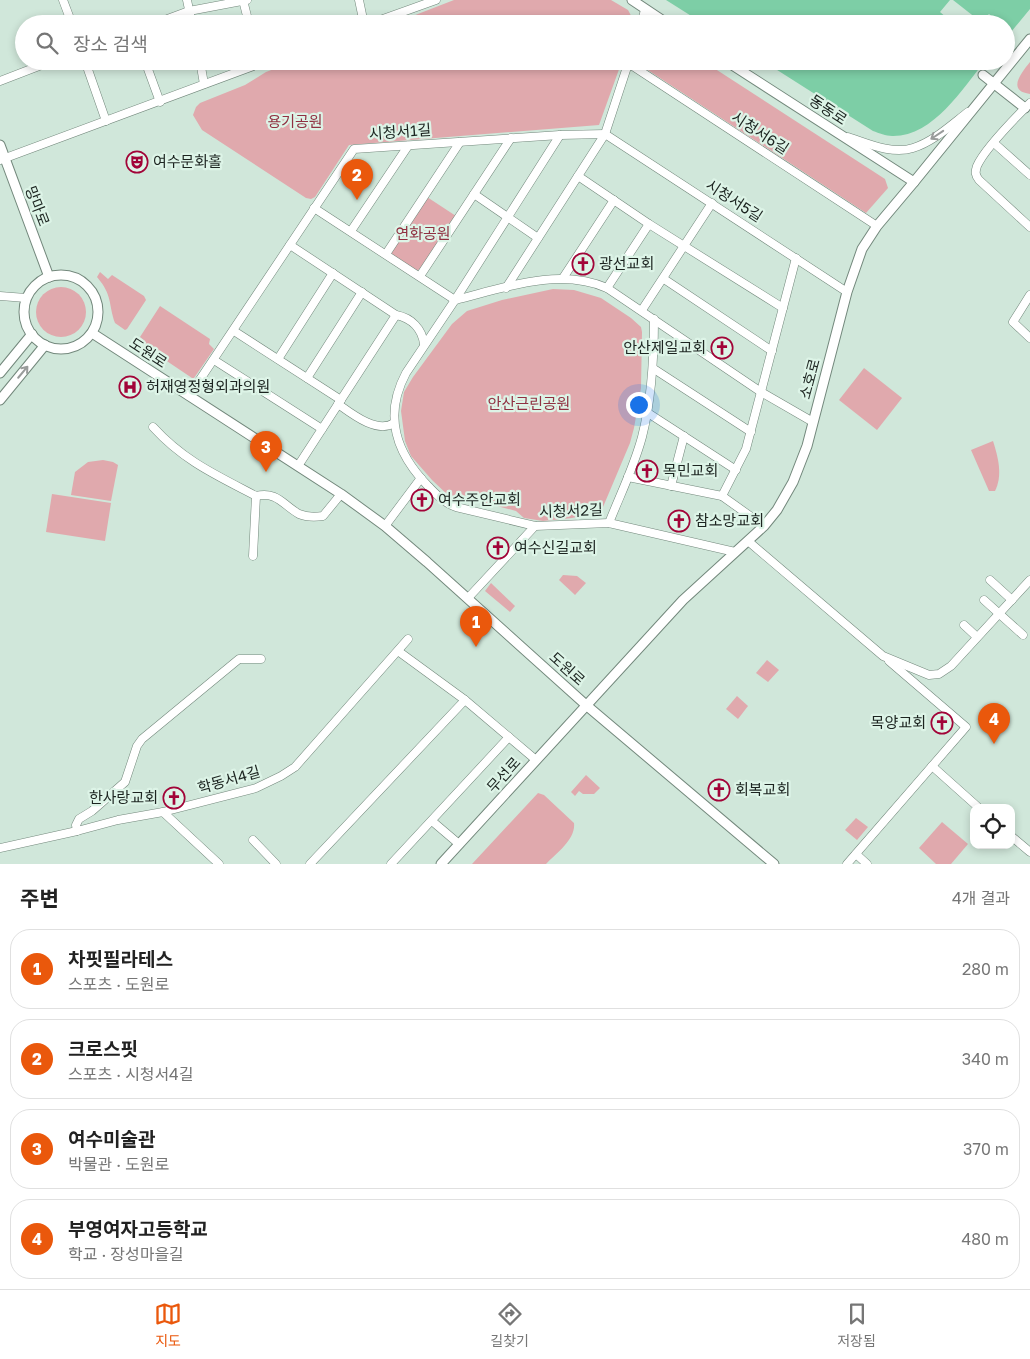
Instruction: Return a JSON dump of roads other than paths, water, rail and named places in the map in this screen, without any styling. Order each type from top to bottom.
[{"type":"street","points":[[65,0],[69,15]]},
{"type":"street","points":[[187,0],[190,15]]},
{"type":"street","points":[[178,15],[189,11],[244,0],[247,15]]},
{"type":"street","points":[[359,0],[362,15]]},
{"type":"street","points":[[394,15],[436,0]]},
{"type":"street","points":[[632,0],[653,15]]},
{"type":"street","points":[[644,15],[645,10]]},
{"type":"street","name":"소호로","points":[[1015,58],[1030,39]]},
{"type":"street","points":[[0,81],[29,70]]},
{"type":"street","points":[[88,70],[106,121]]},
{"type":"street","points":[[148,70],[160,102]]},
{"type":"street","points":[[202,70],[204,84]]},
{"type":"street","points":[[2,159],[160,102],[241,70]]},
{"type":"street","points":[[506,288],[605,134],[625,70]]},
{"type":"street","name":"시청서6길","points":[[640,70],[877,226]]},
{"type":"street","name":"동동로","points":[[740,70],[914,182]]},
{"type":"street","name":"소호로","points":[[586,704],[683,600],[764,526],[777,510],[800,466],[846,292],[862,249],[877,226],[1005,70]]},
{"type":"street","points":[[983,75],[1028,108],[994,143],[980,161],[976,169],[976,176],[1030,227]]},
{"type":"street","points":[[840,134],[890,149],[912,149],[930,140],[976,106]]},
{"type":"street","name":"시청서1길","points":[[189,396],[354,149],[560,135],[605,134]]},
{"type":"street","name":"시청서5길","points":[[605,134],[712,202],[846,292]]},
{"type":"street","name":"시청서2길","points":[[560,135],[400,384],[394,423],[402,451],[421,478],[440,498],[450,505],[535,526],[608,523],[735,552]]},
{"type":"street","points":[[420,276],[511,138]]},
{"type":"street","points":[[386,254],[460,142]]},
{"type":"street","points":[[994,143],[1030,175]]},
{"type":"street","name":"망마로","points":[[0,145],[2,159],[49,277]]},
{"type":"street","points":[[351,231],[408,146]]},
{"type":"street","points":[[578,176],[649,224],[783,308]]},
{"type":"street","points":[[474,194],[538,238]]},
{"type":"street","points":[[563,278],[614,200]]},
{"type":"street","points":[[642,310],[664,279],[712,202]]},
{"type":"street","points":[[314,208],[455,300],[548,279],[563,278],[584,281],[607,288],[761,392],[813,422]]},
{"type":"street","points":[[607,288],[649,224]]},
{"type":"street","points":[[290,245],[396,315],[405,318],[422,333],[424,344]]},
{"type":"street","points":[[722,496],[746,449],[796,258]]},
{"type":"street","points":[[278,359],[332,273]]},
{"type":"street","points":[[61,275],[73,277],[84,282],[90,289],[98,306],[98,315],[92,333],[71,348],[53,348],[45,345],[32,334],[24,317],[26,298],[36,285],[49,277],[61,275]]},
{"type":"street","points":[[664,279],[772,351]]},
{"type":"street","points":[[307,378],[362,292]]},
{"type":"street","points":[[1030,295],[1013,322],[1030,338]]},
{"type":"street","points":[[0,296],[26,298]]},
{"type":"street","points":[[298,466],[396,315]]},
{"type":"street","points":[[608,523],[639,449],[648,413],[654,370],[654,319]]},
{"type":"street","points":[[234,331],[307,378],[362,419],[376,425],[388,426],[394,423]]},
{"type":"street","name":"도원로","points":[[92,333],[341,494],[385,526],[586,704],[774,864]]},
{"type":"street","points":[[0,373],[32,334]]},
{"type":"street","points":[[0,400],[45,345]]},
{"type":"street","points":[[214,360],[322,429]]},
{"type":"street","points":[[654,370],[750,432]]},
{"type":"street","points":[[648,413],[736,470]]},
{"type":"street","points":[[153,427],[172,447],[185,457],[256,496],[266,493],[300,514],[322,516],[326,514],[341,494]]},
{"type":"street","points":[[671,486],[684,436]]},
{"type":"street","points":[[628,477],[722,496],[764,526]]},
{"type":"street","points":[[385,526],[421,478]]},
{"type":"street","points":[[252,556],[256,496]]},
{"type":"street","points":[[468,598],[535,526]]},
{"type":"street","points":[[748,541],[966,727],[847,864]]},
{"type":"street","points":[[990,580],[1012,600]]},
{"type":"street","points":[[882,656],[924,674],[939,674],[948,669],[1030,580]]},
{"type":"street","points":[[984,600],[1023,635]]},
{"type":"street","points":[[964,625],[977,637]]},
{"type":"street","name":"학동서4길","points":[[0,848],[118,820],[163,812],[256,788],[281,776],[295,767],[408,638]]},
{"type":"street","points":[[398,651],[465,700],[536,760]]},
{"type":"street","points":[[77,831],[76,825],[79,819],[92,811],[125,782],[137,746],[142,738],[239,659],[261,660]]},
{"type":"street","points":[[310,864],[465,700]]},
{"type":"street","name":"무선로","points":[[441,864],[586,704]]},
{"type":"street","points":[[391,864],[509,737]]},
{"type":"street","points":[[932,766],[975,804]]},
{"type":"street","points":[[163,812],[219,864]]},
{"type":"street","points":[[432,821],[459,844]]},
{"type":"street","points":[[1015,839],[1030,852]]},
{"type":"street","points":[[253,840],[276,864]]},
{"type":"street","points":[[856,854],[867,864]]},
{"type":"place","name":"여수문화홀","points":[[137,162]]},
{"type":"place","name":"크로스핏","points":[[357,200]]},
{"type":"place","name":"광선교회","points":[[583,264]]},
{"type":"place","name":"안산제일교회","points":[[722,348]]},
{"type":"place","name":"허재영정형외과의원","points":[[130,387]]},
{"type":"place","name":"목민교회","points":[[647,471]]},
{"type":"place","name":"여수미술관","points":[[266,472]]},
{"type":"place","name":"여수주안교회","points":[[422,500]]},
{"type":"place","name":"참소망교회","points":[[679,521]]},
{"type":"place","name":"여수신길교회","points":[[498,548]]},
{"type":"place","name":"차핏필라테스","points":[[476,647]]},
{"type":"place","name":"목양교회","points":[[942,723]]},
{"type":"place","name":"부영여자고등학교","points":[[994,744]]},
{"type":"place","name":"회복교회","points":[[719,790]]},
{"type":"place","name":"한사랑교회","points":[[174,798]]},
{"type":"park label","name":"용기공원","points":[[295,122]]},
{"type":"park label","name":"연화공원","points":[[423,234]]},
{"type":"park label","name":"안산근린공원","points":[[529,404]]}]
